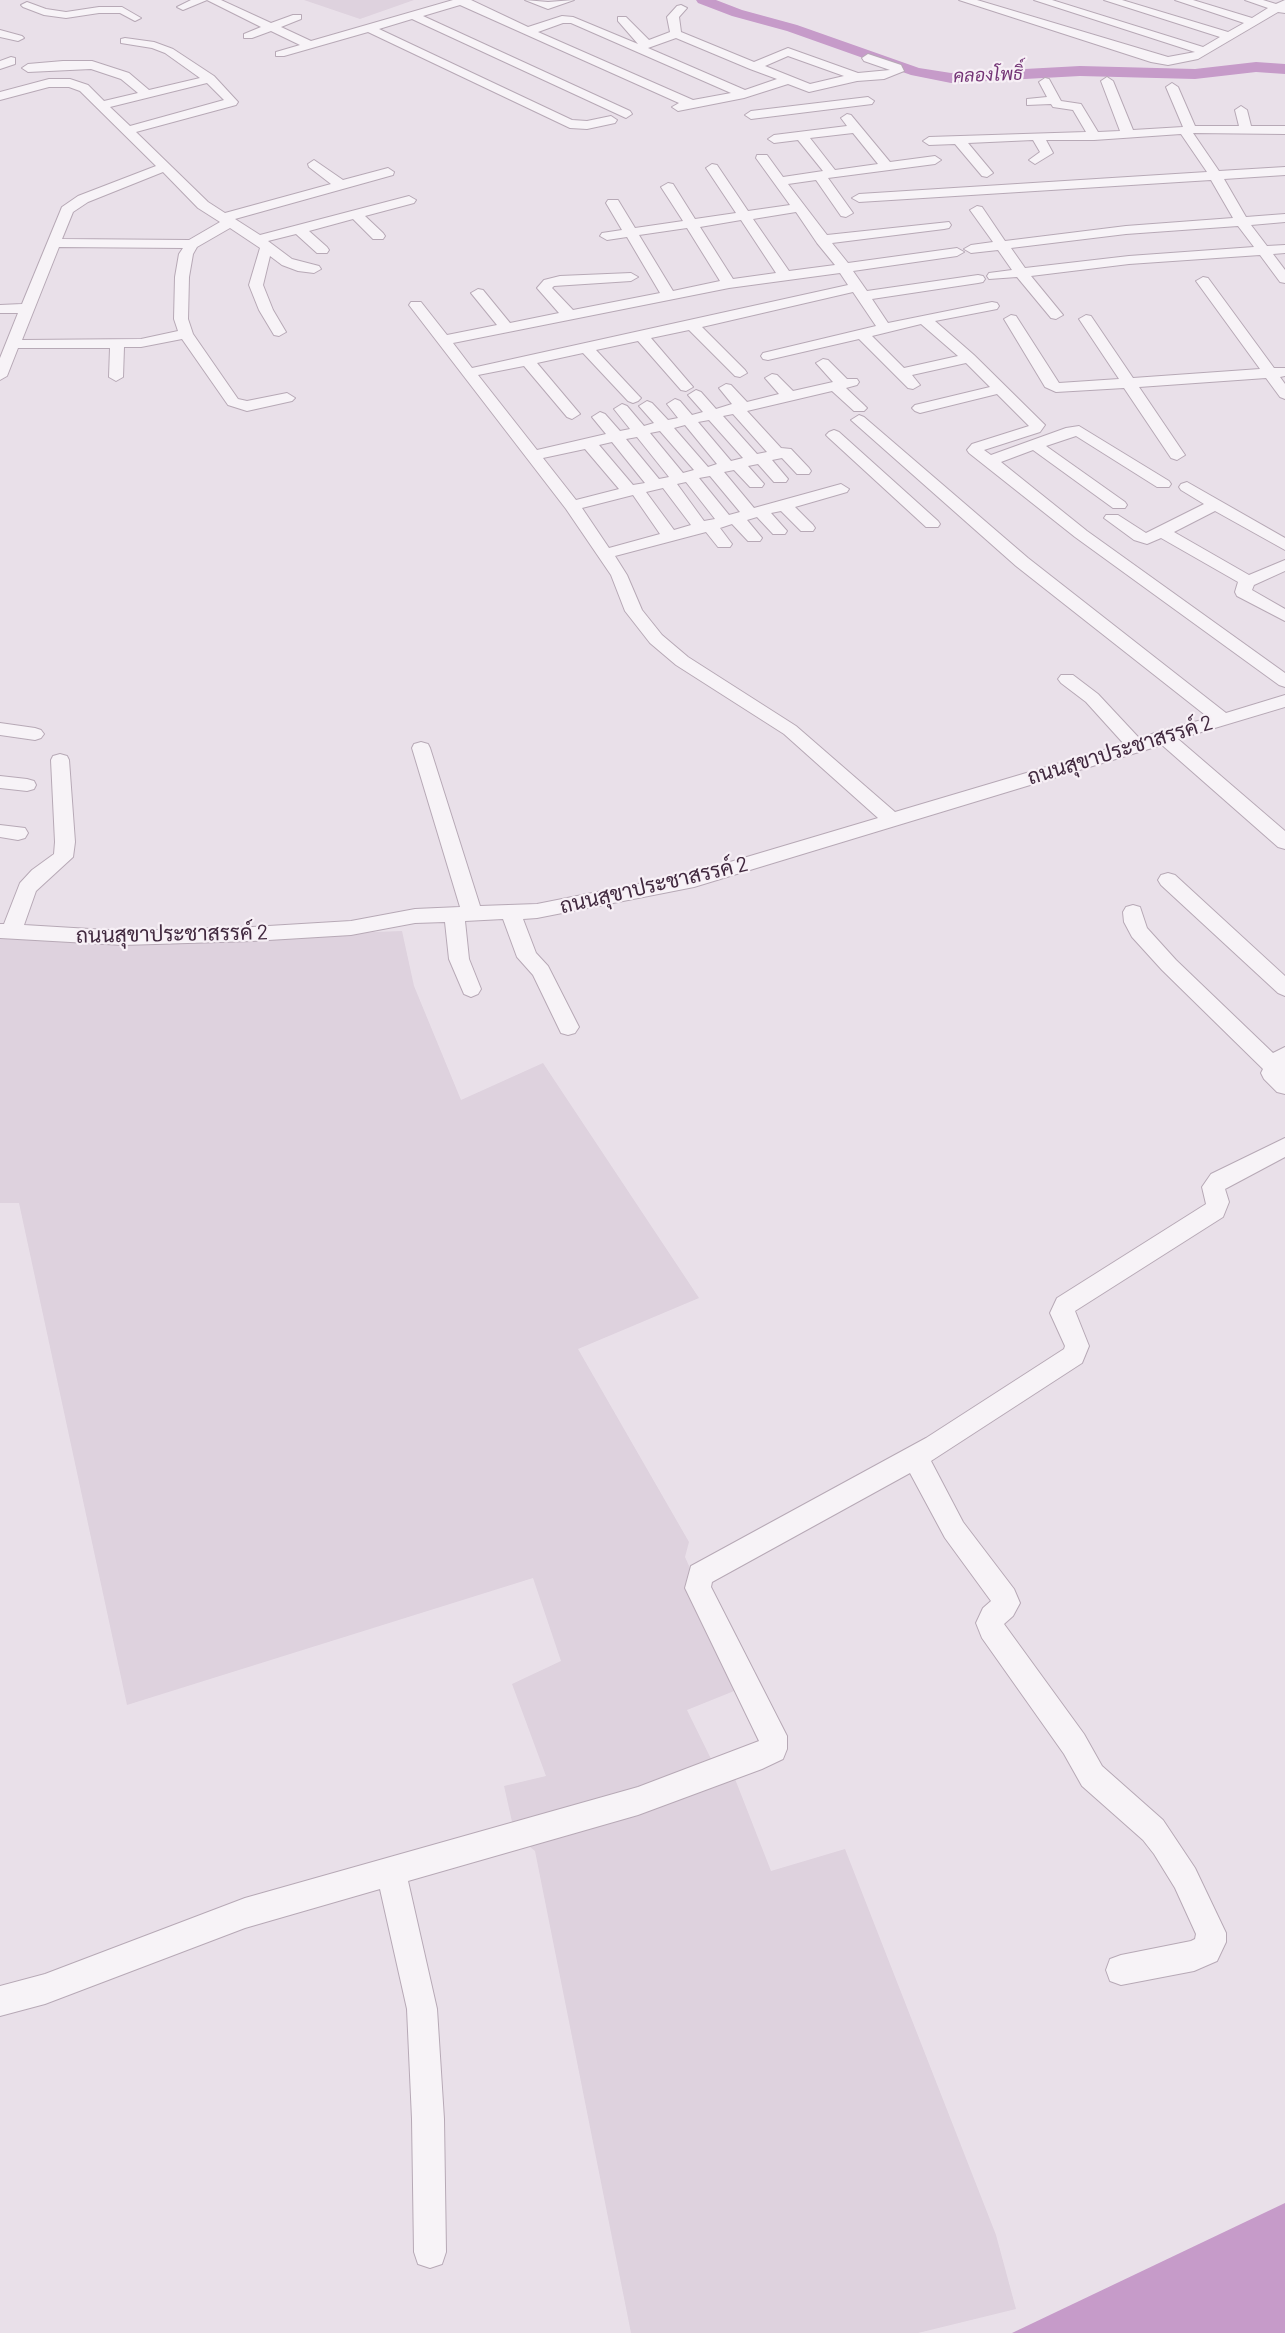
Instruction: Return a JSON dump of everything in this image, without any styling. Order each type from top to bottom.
[{"type":"street","points":[[51,0],[22,4],[44,12],[66,15],[99,10],[122,10],[135,18]]},
{"type":"street","points":[[183,7],[201,0]]},
{"type":"street","points":[[212,0],[310,45]]},
{"type":"street","points":[[531,0],[544,6],[568,0]]},
{"type":"street","points":[[965,0],[1163,60],[1188,59],[1282,7]]},
{"type":"street","points":[[1040,0],[1058,2],[1205,51]]},
{"type":"street","points":[[1110,0],[1230,36]]},
{"type":"street","points":[[1181,0],[1253,22]]},
{"type":"street","points":[[1251,0],[1282,7]]},
{"type":"street","points":[[279,54],[462,1],[526,32],[691,104]]},
{"type":"street","points":[[1028,18],[1058,2]]},
{"type":"street","points":[[676,34],[673,17],[681,8]]},
{"type":"street","points":[[412,15],[626,114]]},
{"type":"street","points":[[248,36],[297,17]]},
{"type":"street","points":[[526,32],[567,18],[643,46],[744,94]]},
{"type":"street","points":[[622,19],[643,46]]},
{"type":"street","points":[[369,28],[570,124],[587,125],[611,120]]},
{"type":"street","points":[[0,33],[18,38]]},
{"type":"street","points":[[643,46],[676,34],[809,88],[856,77],[884,75],[898,70],[868,58]]},
{"type":"street","points":[[125,41],[154,45],[169,51],[210,79],[232,102],[128,130]]},
{"type":"street","points":[[754,66],[788,52],[856,77]]},
{"type":"street","points":[[1146,71],[1163,60]]},
{"type":"street","points":[[28,68],[79,64],[109,69],[132,80],[146,94]]},
{"type":"street","points":[[45,66],[49,83]]},
{"type":"street","points":[[103,105],[210,79]]},
{"type":"street","points":[[669,108],[744,94],[787,80]]},
{"type":"street","points":[[1107,81],[1128,134]]},
{"type":"street","points":[[1045,82],[1059,105],[1077,107],[1094,136]]},
{"type":"street","points":[[0,96],[49,83],[77,85],[84,88],[203,205],[296,266],[314,269]]},
{"type":"street","points":[[1172,87],[1182,105],[1187,130],[1214,177],[1242,222],[1285,279]]},
{"type":"street","points":[[1019,92],[1034,105],[1055,100]]},
{"type":"street","points":[[751,115],[868,101]]},
{"type":"street","points":[[837,105],[887,167]]},
{"type":"street","points":[[1241,110],[1246,131]]},
{"type":"street","points":[[774,139],[856,129]]},
{"type":"street","points":[[930,141],[1094,136],[1187,130],[1285,130]]},
{"type":"street","points":[[801,135],[846,213]]},
{"type":"street","points":[[1035,160],[1047,153],[1037,136]]},
{"type":"street","points":[[959,140],[987,172]]},
{"type":"street","points":[[762,158],[844,268],[884,328]]},
{"type":"street","points":[[826,178],[935,160]]},
{"type":"street","points":[[314,164],[341,185]]},
{"type":"street","points":[[0,376],[67,210],[73,204],[165,167]]},
{"type":"street","points":[[712,168],[785,276]]},
{"type":"street","points":[[859,198],[1285,171]]},
{"type":"street","points":[[287,398],[247,406],[233,402],[186,334],[181,320],[182,277],[186,254],[192,244],[227,220],[388,172]]},
{"type":"street","points":[[779,181],[826,178],[868,179]]},
{"type":"street","points":[[361,179],[389,205]]},
{"type":"street","points":[[668,187],[729,284]]},
{"type":"street","points":[[300,197],[327,221]]},
{"type":"street","points":[[262,243],[299,229],[409,200]]},
{"type":"street","points":[[613,203],[668,295]]},
{"type":"street","points":[[608,236],[799,208]]},
{"type":"street","points":[[976,210],[1021,273],[1056,315]]},
{"type":"street","points":[[355,213],[378,236]]},
{"type":"street","points":[[994,276],[1021,273],[1128,245],[1242,222],[1285,218]]},
{"type":"street","points":[[822,240],[944,225]]},
{"type":"street","points":[[299,229],[322,250]]},
{"type":"street","points":[[54,243],[192,244]]},
{"type":"street","points":[[262,243],[256,285],[266,310],[279,332]]},
{"type":"street","points":[[971,249],[1001,245],[1128,245],[1264,251],[1285,249]]},
{"type":"street","points":[[1128,245],[1148,273]]},
{"type":"street","points":[[444,340],[729,284],[957,252]]},
{"type":"street","points":[[569,315],[544,288],[549,283],[560,280],[631,277]]},
{"type":"street","points":[[469,373],[585,347],[860,292],[978,279]]},
{"type":"street","points":[[1203,281],[1278,372],[1285,394]]},
{"type":"street","points":[[478,293],[507,327]]},
{"type":"street","points":[[416,305],[572,506],[619,575],[634,610],[656,639],[682,662],[790,730],[893,821]]},
{"type":"street","points":[[768,356],[861,333],[992,306]]},
{"type":"street","points":[[0,309],[27,308]]},
{"type":"street","points":[[924,319],[969,358],[1037,425],[1035,429],[977,447],[975,450],[1081,534],[1285,681]]},
{"type":"street","points":[[1011,319],[1050,384],[1056,388],[1278,372]]},
{"type":"street","points":[[1086,319],[1177,455]]},
{"type":"street","points":[[692,325],[740,373]]},
{"type":"street","points":[[861,333],[913,385]]},
{"type":"street","points":[[14,344],[117,344],[186,334]]},
{"type":"street","points":[[641,336],[713,414],[709,471],[730,520]]},
{"type":"street","points":[[116,378],[117,344]]},
{"type":"street","points":[[585,347],[627,404],[639,431],[709,471],[780,479]]},
{"type":"street","points":[[901,373],[969,358]]},
{"type":"street","points":[[527,360],[586,444],[632,490],[670,536]]},
{"type":"street","points":[[823,363],[829,388],[859,414],[898,454],[1022,562],[1222,719]]},
{"type":"street","points":[[772,378],[790,397]]},
{"type":"street","points":[[757,387],[782,413]]},
{"type":"street","points":[[726,388],[739,408],[777,454]]},
{"type":"street","points":[[533,456],[829,388]]},
{"type":"street","points":[[920,408],[1000,389]]},
{"type":"street","points":[[675,404],[688,420],[730,520],[754,538]]},
{"type":"street","points":[[647,406],[709,471],[730,520],[724,544]]},
{"type":"street","points":[[600,417],[616,436],[709,471],[756,483]]},
{"type":"street","points":[[990,461],[1071,431],[1079,431],[1163,484]]},
{"type":"street","points":[[834,435],[932,524]]},
{"type":"street","points":[[1034,444],[1116,512],[1140,537],[1148,539],[1214,505]]},
{"type":"street","points":[[572,506],[785,452],[803,471]]},
{"type":"street","points":[[866,464],[898,454]]},
{"type":"street","points":[[1187,487],[1285,545]]},
{"type":"street","points":[[605,554],[841,489]]},
{"type":"street","points":[[807,498],[823,515]]},
{"type":"street","points":[[784,505],[807,528]]},
{"type":"street","points":[[730,520],[779,531]]},
{"type":"street","points":[[1162,532],[1248,581]]},
{"type":"street","points":[[1285,565],[1248,581],[1243,592],[1285,616]]},
{"type":"street","points":[[1067,679],[1092,698],[1135,745]]},
{"type":"street","name":"ถนนสุขาประชาสรรค์ 2","points":[[6,932],[123,938],[252,934],[351,928],[416,916],[537,910],[694,880],[893,821],[1162,736],[1285,701]]},
{"type":"street","points":[[0,729],[35,734]]},
{"type":"street","points":[[1162,736],[1285,842]]},
{"type":"street","points":[[421,747],[463,914],[459,959],[471,989]]},
{"type":"street","points":[[6,932],[27,888],[39,875],[63,857],[65,842],[60,760]]},
{"type":"street","points":[[0,782],[27,785]]},
{"type":"street","points":[[1168,880],[1285,988]]},
{"type":"street","points":[[510,912],[527,957],[542,971],[568,1027]]},
{"type":"street","points":[[1133,912],[1139,933],[1169,965],[1279,1061],[1272,1073],[1285,1086]]},
{"type":"street","points":[[0,2001],[45,1989],[245,1913],[638,1801],[773,1749],[773,1736],[699,1588],[700,1575],[915,1457],[978,1420],[1073,1356],[1077,1346],[1062,1313],[1065,1305],[1215,1210],[1218,1202],[1213,1187],[1219,1180],[1285,1147]]},
{"type":"street","points":[[915,1457],[954,1530],[1005,1598],[1007,1603],[989,1623],[992,1629],[1074,1744],[1092,1776],[1153,1830],[1164,1844],[1185,1878],[1211,1933],[1211,1942],[1206,1950],[1194,1956],[1120,1970]]},
{"type":"street","points":[[391,1872],[422,2009],[428,2119],[430,2252]]},
{"type":"shaded area","points":[[304,0],[414,0],[360,19]]},
{"type":"shaded area","points":[[402,931],[414,986],[461,1100],[543,1063],[699,1298],[578,1349],[689,1542],[685,1557],[744,1687],[687,1710],[713,1763],[728,1761],[771,1871],[845,1849],[996,2235],[1016,2309],[918,2333],[631,2333],[535,1851],[515,1835],[504,1786],[546,1776],[512,1684],[561,1661],[533,1578],[127,1705],[19,1203],[0,1203],[0,933],[80,943]]},
{"type":"shaded area","points":[[1285,2203],[1285,2333],[1012,2333]]},
{"type":"waterway","name":"คลองโพธิ์","points":[[703,0],[737,13],[792,28],[916,72],[951,78],[1080,71],[1195,74],[1256,67],[1285,69]]}]
